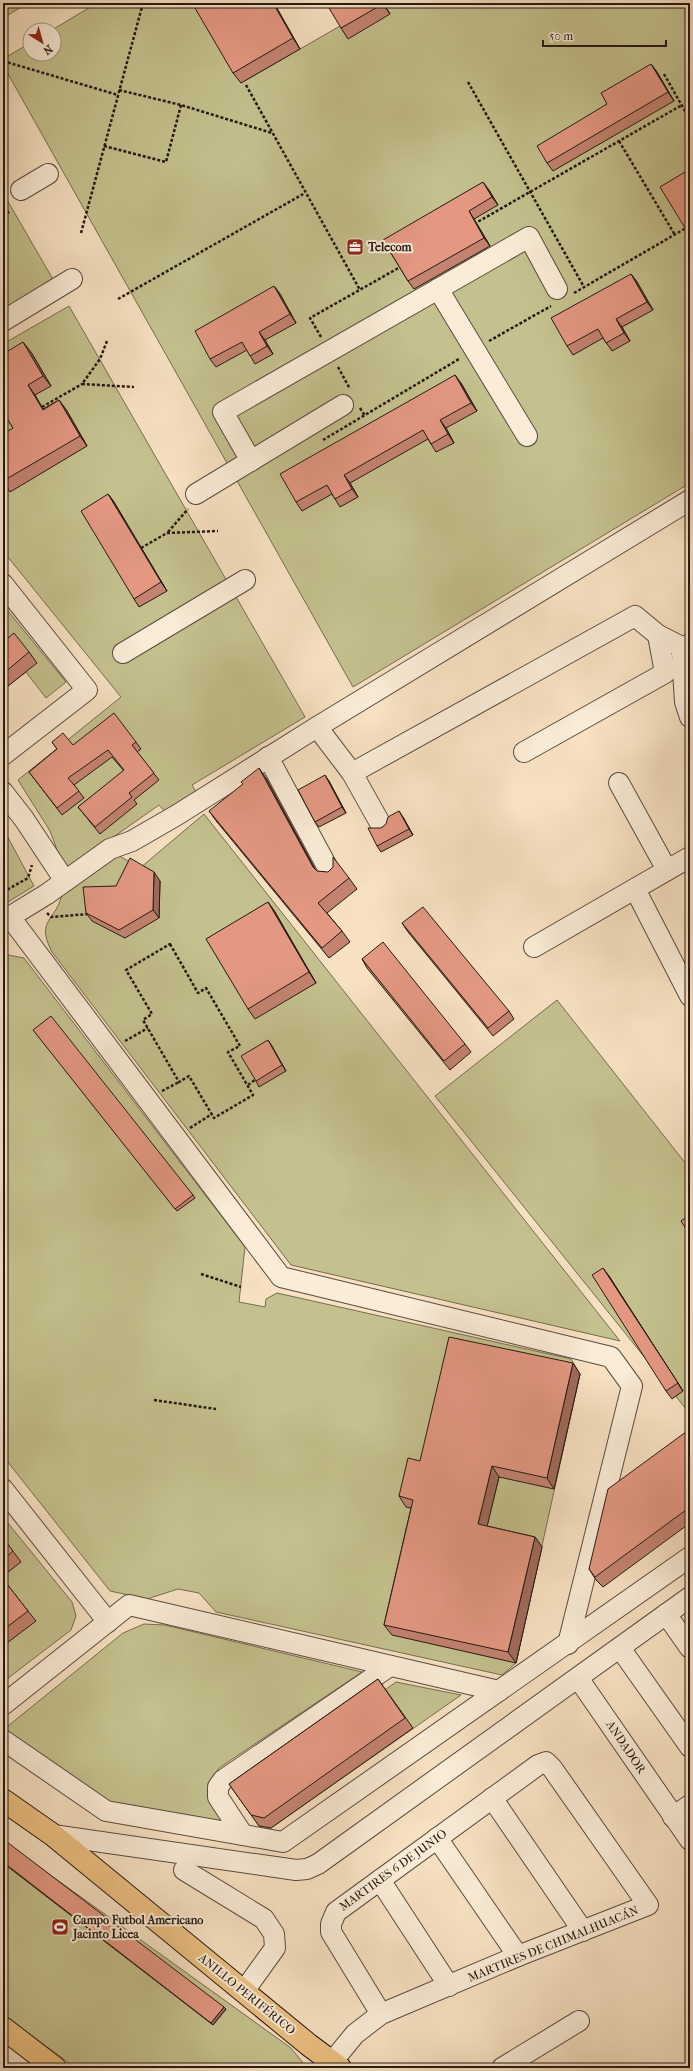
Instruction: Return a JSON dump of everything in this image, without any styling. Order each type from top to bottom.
[{"type":"main road","name":"ANILLO PERIFÉRICO","points":[[3,1800],[53,1835],[309,2045],[331,2066]]},
{"type":"main road","points":[[3,2028],[55,2068]]},
{"type":"street","points":[[21,190],[48,174]]},
{"type":"street","points":[[251,461],[223,412],[529,237],[558,289]]},
{"type":"street","points":[[3,321],[72,279]]},
{"type":"street","points":[[438,289],[527,436]]},
{"type":"street","points":[[193,500],[251,461],[343,405]]},
{"type":"street","points":[[568,1644],[632,1386],[611,1357],[281,1277],[109,1049],[6,919],[65,882],[110,849],[132,841],[177,815],[317,727],[690,500]]},
{"type":"street","points":[[123,653],[246,580]]},
{"type":"street","points":[[3,584],[87,690],[3,755]]},
{"type":"street","points":[[352,773],[635,616],[658,635],[687,646],[682,654],[685,702],[690,717]]},
{"type":"street","points":[[524,752],[665,673],[658,635]]},
{"type":"street","points":[[317,727],[352,773],[380,823]]},
{"type":"street","points":[[268,758],[330,872]]},
{"type":"street","points":[[619,783],[667,870]]},
{"type":"street","points":[[3,792],[24,819],[65,882]]},
{"type":"street","points":[[534,947],[690,857]]},
{"type":"street","points":[[635,889],[690,996]]},
{"type":"street","points":[[3,1489],[108,1622]]},
{"type":"street","points":[[3,1740],[106,1811],[283,1842],[568,1644],[690,1557]]},
{"type":"street","points":[[53,1835],[296,1870],[307,1869],[318,1864],[690,1597]]},
{"type":"street","points":[[3,1705],[129,1605],[500,1691]]},
{"type":"street","points":[[666,1614],[690,1648]]},
{"type":"street","points":[[620,1648],[690,1747]]},
{"type":"street","points":[[243,1835],[218,1796],[218,1787],[223,1780],[390,1666]]},
{"type":"street","name":"ANDADOR","points":[[578,1678],[690,1840]]},
{"type":"street","name":"MARTIRES 6 DE JUNIO","points":[[381,2014],[331,1932],[331,1924],[336,1912],[538,1765],[546,1762]]},
{"type":"street","name":"MARTIRES DE CHIMALHUACÁN","points":[[331,2066],[355,2034],[381,2014],[518,1956],[648,1905],[552,1768],[546,1762]]},
{"type":"street","points":[[492,1798],[583,1930]]},
{"type":"street","points":[[673,1817],[690,1805]]},
{"type":"street","points":[[437,1838],[518,1956]]},
{"type":"street","points":[[184,1870],[264,1919],[274,1934],[275,1948],[244,1991]]},
{"type":"street","points":[[380,1880],[449,1986]]},
{"type":"street","points":[[502,2068],[579,2021]]},
{"type":"path","points":[[81,233],[143,3]]},
{"type":"path","points":[[3,61],[118,95]]},
{"type":"path","points":[[664,74],[690,120]]},
{"type":"path","points":[[468,82],[584,287]]},
{"type":"path","points":[[246,85],[360,290]]},
{"type":"path","points":[[119,90],[181,105],[272,133]]},
{"type":"path","points":[[104,146],[166,162],[181,105]]},
{"type":"path","points":[[469,227],[682,105]]},
{"type":"path","points":[[619,141],[674,235]]},
{"type":"path","points":[[118,299],[306,192]]},
{"type":"path","points":[[3,202],[8,214],[3,219]]},
{"type":"path","points":[[310,318],[408,262]]},
{"type":"path","points":[[42,407],[82,384],[100,359],[108,341]]},
{"type":"path","points":[[82,384],[134,387]]},
{"type":"path","points":[[142,548],[168,533],[193,500]]},
{"type":"path","points":[[168,533],[218,532]]},
{"type":"path","points":[[3,892],[28,878],[33,861]]},
{"type":"path","points":[[36,901],[51,917],[91,914]]},
{"type":"path","points":[[170,944],[198,993],[206,988],[240,1046],[228,1052],[253,1095],[214,1118],[189,1076],[179,1082],[148,1028],[143,1020],[152,1014],[126,970],[170,944]]},
{"type":"path","points":[[109,1049],[148,1028]]},
{"type":"path","points":[[248,1085],[255,1080]]},
{"type":"path","points":[[176,1138],[212,1114]]},
{"type":"path","points":[[201,1274],[240,1287]]},
{"type":"path","points":[[154,1400],[216,1410]]},
{"type":"shaded area","points":[[3,3],[28,3],[3,18]]},
{"type":"shaded area","points":[[97,3],[193,3],[241,83],[380,3],[690,3],[690,483],[353,687],[3,65],[3,59],[22,48],[22,62],[62,62],[62,24]]},
{"type":"shaded area","points":[[3,193],[54,281],[3,311]]},
{"type":"shaded area","points":[[69,306],[305,717],[192,785],[198,795],[169,816],[159,805],[65,871],[50,831],[18,780],[121,697],[3,551],[3,344]]},
{"type":"shaded area","points":[[3,605],[66,682],[46,698],[26,672],[3,690]]},
{"type":"shaded area","points":[[204,814],[620,1341],[291,1265],[52,952],[47,941],[46,927],[48,921],[56,910],[62,894],[116,854],[140,868]]},
{"type":"shaded area","points":[[5,832],[34,886],[3,905],[3,833]]},
{"type":"shaded area","points":[[3,954],[24,958],[245,1247],[239,1302],[265,1307],[266,1299],[277,1293],[571,1359],[580,1374],[516,1663],[502,1675],[216,1612],[199,1593],[178,1589],[147,1599],[110,1591],[3,1456]]},
{"type":"shaded area","points":[[557,1000],[690,1169],[690,1414],[435,1096]]},
{"type":"shaded area","points":[[3,1517],[72,1602],[76,1616],[71,1630],[3,1682]]},
{"type":"shaded area","points":[[144,1624],[165,1625],[362,1672],[219,1768],[212,1778],[231,1824],[109,1804],[3,1730],[123,1633]]},
{"type":"shaded area","points":[[396,1682],[461,1695],[264,1833],[237,1795]]},
{"type":"shaded area","name":"Campo Futbol Americano Jacinto Licea","points":[[3,1841],[291,2048],[307,2068],[76,2068],[3,2015]]},
{"type":"building","points":[[192,3],[273,3],[293,38],[233,73]]},
{"type":"building","points":[[326,3],[382,3],[383,4],[341,28]]},
{"type":"building","points":[[651,64],[668,92],[547,163],[537,146],[607,104],[601,93]]},
{"type":"building","points":[[690,104],[690,117],[685,108]]},
{"type":"building","points":[[690,169],[690,224],[685,228],[660,187]]},
{"type":"building","points":[[483,182],[492,197],[469,211],[484,238],[408,281],[383,240]]},
{"type":"building","points":[[631,274],[647,302],[616,319],[624,333],[606,343],[598,329],[567,346],[551,318]]},
{"type":"building","points":[[274,286],[290,314],[259,332],[267,346],[250,356],[242,342],[210,359],[195,331]]},
{"type":"building","points":[[23,342],[43,376],[28,385],[43,410],[59,400],[80,436],[3,481],[3,434],[13,428],[3,412],[3,354]]},
{"type":"building","points":[[455,375],[471,403],[440,420],[448,434],[431,444],[423,430],[344,475],[352,489],[335,499],[327,485],[296,502],[280,474]]},
{"type":"building","points":[[108,494],[161,582],[134,599],[81,511]]},
{"type":"building","points":[[14,633],[29,652],[3,674],[3,642]]},
{"type":"building","points":[[114,713],[136,742],[132,745],[154,773],[129,793],[132,797],[95,827],[78,807],[124,770],[108,750],[68,778],[79,791],[57,808],[29,772],[57,749],[52,742],[63,733],[73,745]]},
{"type":"building","points":[[259,768],[313,867],[317,871],[328,872],[333,867],[333,857],[349,878],[318,903],[342,931],[322,948],[209,811],[243,784],[241,782]]},
{"type":"building","points":[[325,775],[342,807],[315,822],[298,790]]},
{"type":"building","points":[[399,811],[409,829],[377,846],[368,828],[381,828],[386,824],[388,817]]},
{"type":"building","points":[[130,858],[154,872],[153,910],[119,930],[86,913],[83,887],[116,886]]},
{"type":"building","points":[[268,902],[309,972],[248,1009],[206,939]]},
{"type":"building","points":[[423,907],[509,1011],[488,1028],[402,923]]},
{"type":"building","points":[[383,942],[465,1044],[444,1061],[362,959]]},
{"type":"building","points":[[51,1016],[193,1195],[175,1209],[33,1030]]},
{"type":"building","points":[[268,1040],[282,1065],[256,1081],[241,1056]]},
{"type":"building","points":[[690,1215],[690,1235],[681,1221]]},
{"type":"building","points":[[603,1268],[678,1383],[666,1391],[592,1275]]},
{"type":"building","points":[[449,1337],[573,1363],[547,1478],[492,1466],[478,1524],[535,1537],[508,1652],[384,1625],[413,1500],[399,1496],[408,1458],[420,1461]]},
{"type":"building","points":[[690,1429],[690,1507],[595,1577],[589,1569],[608,1489]]},
{"type":"building","points":[[3,1538],[13,1551],[3,1560]]},
{"type":"building","points":[[3,1579],[28,1611],[3,1630]]},
{"type":"building","points":[[378,1679],[405,1718],[264,1818],[251,1815],[229,1784]]},
{"type":"building","points":[[7,1842],[224,2007],[211,2023],[3,1862],[3,1847]]},
{"type":"place","name":"Telecom","points":[[355,247]]},
{"type":"place","name":"Campo Futbol Americano Jacinto Licea","points":[[60,1927]]}]
